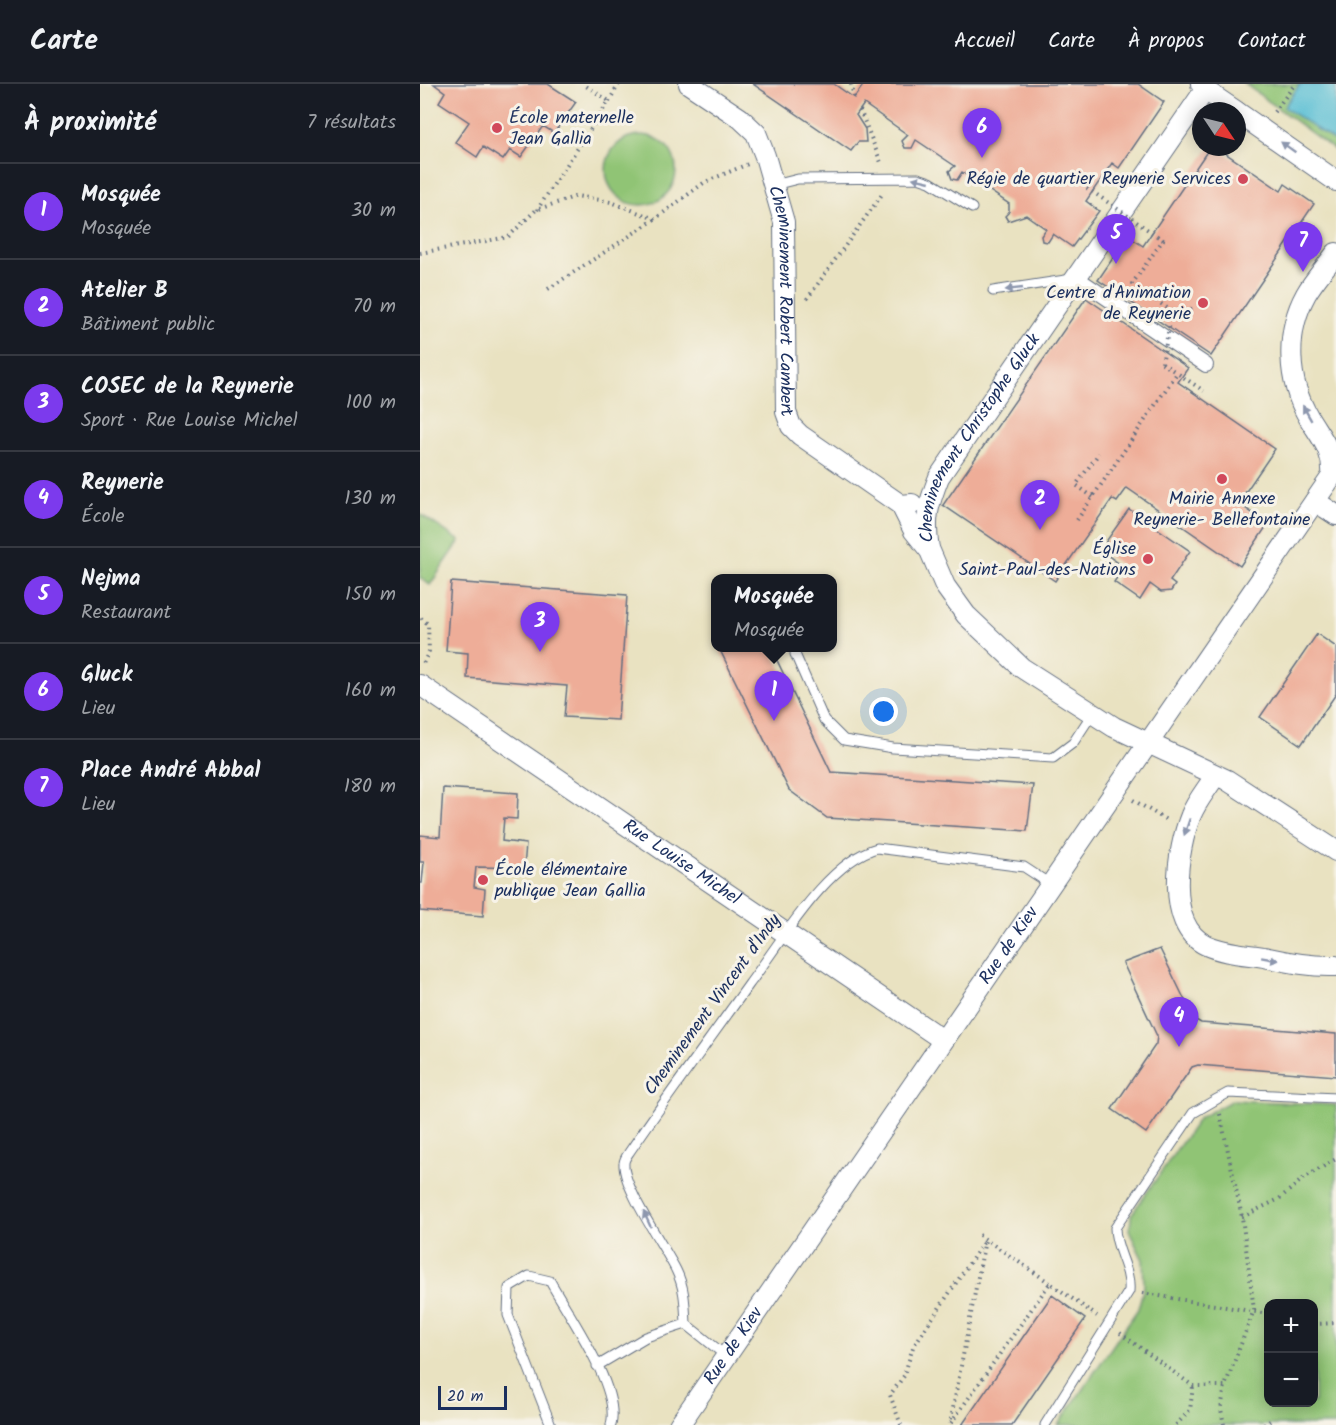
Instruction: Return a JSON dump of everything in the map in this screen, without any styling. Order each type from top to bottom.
[{"type":"street","name":"Cheminement Robert Cambert","points":[[689,84],[740,118],[756,133],[774,184],[784,222],[786,412],[791,426],[864,481],[901,505]]},
{"type":"street","points":[[1203,87],[1224,102]]},
{"type":"street","name":"Cheminement Christophe Gluck","points":[[1203,87],[1077,278],[939,477],[929,503],[925,525],[930,551],[945,586],[966,615],[1022,668],[1092,714],[1227,780],[1336,851]]},
{"type":"street","points":[[1246,118],[1336,182]]},
{"type":"street","name":"Rue de Kiev","points":[[680,1425],[1114,789],[1332,476],[1333,464],[1324,438],[1301,404],[1291,364],[1292,338],[1306,295],[1336,253]]},
{"type":"street","points":[[1077,278],[1206,365]]},
{"type":"street","points":[[1315,501],[1336,515]]},
{"type":"street","points":[[901,505],[929,503]]},
{"type":"street","name":"Cheminement Christophe Gluck","points":[[901,505],[914,531],[930,551]]},
{"type":"street","name":"Rue Louise Michel","points":[[422,688],[943,1040]]},
{"type":"street","points":[[1215,776],[1192,812],[1178,855],[1182,916],[1190,934],[1205,945],[1226,951],[1318,967],[1336,966]]},
{"type":"lane","points":[[774,184],[798,179],[918,178],[930,182],[972,208]]},
{"type":"lane","points":[[993,291],[1077,278]]},
{"type":"lane","points":[[795,654],[824,720],[844,740],[894,748],[1053,758],[1073,743],[1092,714]]},
{"type":"lane","name":"Cheminement Vincent d'Indy","points":[[686,1324],[684,1290],[676,1269],[653,1232],[625,1174],[624,1161],[693,1058],[784,934],[842,867],[860,853],[877,848],[1024,867],[1050,884]]},
{"type":"lane","points":[[1045,1425],[1110,1325],[1129,1291],[1130,1280],[1115,1241],[1115,1228],[1193,1113],[1228,1093],[1336,1098]]},
{"type":"lane","points":[[550,1425],[508,1315],[509,1288],[529,1276],[550,1281],[597,1366],[611,1400],[611,1425]]},
{"type":"lane","points":[[597,1366],[646,1337],[686,1324],[726,1356]]},
{"type":"path","points":[[583,84],[609,101]]},
{"type":"path","points":[[420,253],[508,237],[536,210],[619,84]]},
{"type":"path","points":[[850,84],[854,98]]},
{"type":"path","points":[[1262,129],[1295,84]]},
{"type":"path","points":[[806,301],[883,194],[885,178],[860,110]]},
{"type":"path","points":[[548,289],[655,219],[705,182],[757,160]]},
{"type":"path","points":[[1087,188],[1163,240],[1132,284],[1173,312],[1194,309]]},
{"type":"path","points":[[536,210],[577,196],[611,202],[655,219]]},
{"type":"path","points":[[1173,312],[1162,363],[1204,391]]},
{"type":"path","points":[[1077,520],[1177,373]]},
{"type":"path","points":[[1093,497],[1076,485],[1099,453]]},
{"type":"path","points":[[420,669],[429,651],[429,624],[421,618]]},
{"type":"path","points":[[1114,789],[1185,832]]},
{"type":"path","points":[[1217,1099],[1242,1217],[1254,1310],[1225,1386],[1221,1409],[1224,1425]]},
{"type":"path","points":[[1242,1217],[1279,1199],[1304,1178],[1336,1159]]},
{"type":"path","points":[[979,1235],[1110,1325],[1193,1386],[1225,1386]]},
{"type":"path","points":[[950,1425],[986,1240]]},
{"type":"path","points":[[902,1425],[890,1395],[904,1376],[913,1347],[986,1240]]},
{"type":"path","points":[[950,1425],[1050,1283]]},
{"type":"path","points":[[1129,1291],[1264,1313]]},
{"type":"path","points":[[1318,1324],[1336,1323]]},
{"type":"path","points":[[1176,1425],[1190,1410],[1193,1386]]},
{"type":"path","points":[[1264,1425],[1270,1421]]},
{"type":"green space","points":[[1245,84],[1336,84],[1336,151]]},
{"type":"green space","points":[[634,135],[648,135],[661,141],[670,150],[676,163],[674,183],[666,195],[648,205],[634,205],[621,199],[612,190],[606,177],[606,163],[612,150],[621,141]]},
{"type":"green space","points":[[420,514],[460,541],[430,585],[420,578]]},
{"type":"green space","points":[[1233,1100],[1336,1105],[1336,1425],[1058,1425],[1138,1309],[1144,1286],[1143,1260],[1130,1233],[1131,1215],[1199,1118]]},
{"type":"water","points":[[1300,84],[1336,84],[1336,142],[1284,107]]},
{"type":"building","points":[[434,84],[548,84],[576,102],[554,133],[543,126],[521,157],[510,150],[503,160],[483,147],[477,157],[455,142],[469,122],[439,102],[445,92]]},
{"type":"building","points":[[753,84],[834,84],[854,98],[864,84],[1138,84],[1164,102],[1119,168],[1112,163],[1086,201],[1099,211],[1072,247],[1053,234],[1048,242],[1042,241],[1041,236],[1046,229],[1026,215],[1008,221],[1005,216],[1009,212],[1009,204],[962,172],[957,180],[952,179],[949,171],[955,166],[916,140],[912,148],[905,148],[902,141],[908,135],[864,104],[856,115],[865,129],[866,142],[858,142],[851,151]]},
{"type":"building","points":[[1204,156],[1229,156],[1281,191],[1285,184],[1314,204],[1211,356],[1098,280],[1128,236],[1143,246]]},
{"type":"building","points":[[1086,298],[1188,368],[1178,382],[1275,449],[1238,503],[1268,524],[1240,566],[1127,488],[1117,502],[1112,499],[1055,581],[943,505]]},
{"type":"building","name":"Église Saint-Paul-des-Nations","points":[[1129,509],[1190,551],[1170,581],[1175,585],[1171,591],[1161,592],[1150,584],[1140,600],[1114,582],[1124,567],[1100,550]]},
{"type":"building","points":[[451,582],[627,595],[618,720],[564,717],[567,686],[467,678],[468,653],[446,651]]},
{"type":"building","points":[[1317,634],[1336,647],[1336,694],[1301,745],[1260,717]]},
{"type":"building","points":[[721,652],[773,652],[831,772],[1033,785],[1027,831],[827,818],[789,790]]},
{"type":"building","points":[[443,788],[518,793],[517,819],[504,818],[502,841],[526,844],[524,868],[476,867],[474,887],[485,889],[483,916],[420,911],[420,883],[422,883],[424,862],[420,862],[420,835],[440,837]]},
{"type":"building","points":[[1160,949],[1194,1019],[1201,1023],[1336,1034],[1336,1076],[1198,1065],[1192,1067],[1146,1133],[1112,1109],[1156,1044],[1157,1036],[1123,963]]},
{"type":"building","points":[[1052,1295],[1085,1319],[1012,1425],[962,1425]]},
{"type":"place","name":"École maternelle Jean Gallia","points":[[497,128]]},
{"type":"place","name":"Gluck","points":[[982,158]]},
{"type":"place","name":"Régie de quartier Reynerie Services","points":[[1243,179]]},
{"type":"place","name":"Nejma","points":[[1116,264]]},
{"type":"place","name":"Place André Abbal","points":[[1303,272]]},
{"type":"place","name":"Centre d'Animation de Reynerie","points":[[1203,303]]},
{"type":"place","name":"Mairie Annexe Reynerie- Bellefontaine","points":[[1222,479]]},
{"type":"place","name":"Atelier B","points":[[1040,530]]},
{"type":"place","name":"Église Saint-Paul-des-Nations","points":[[1148,559]]},
{"type":"place","name":"COSEC de la Reynerie","points":[[540,652]]},
{"type":"place","name":"Mosquée","points":[[774,721]]},
{"type":"place","name":"École élémentaire publique Jean Gallia","points":[[483,880]]},
{"type":"place","name":"Reynerie","points":[[1179,1047]]}]
